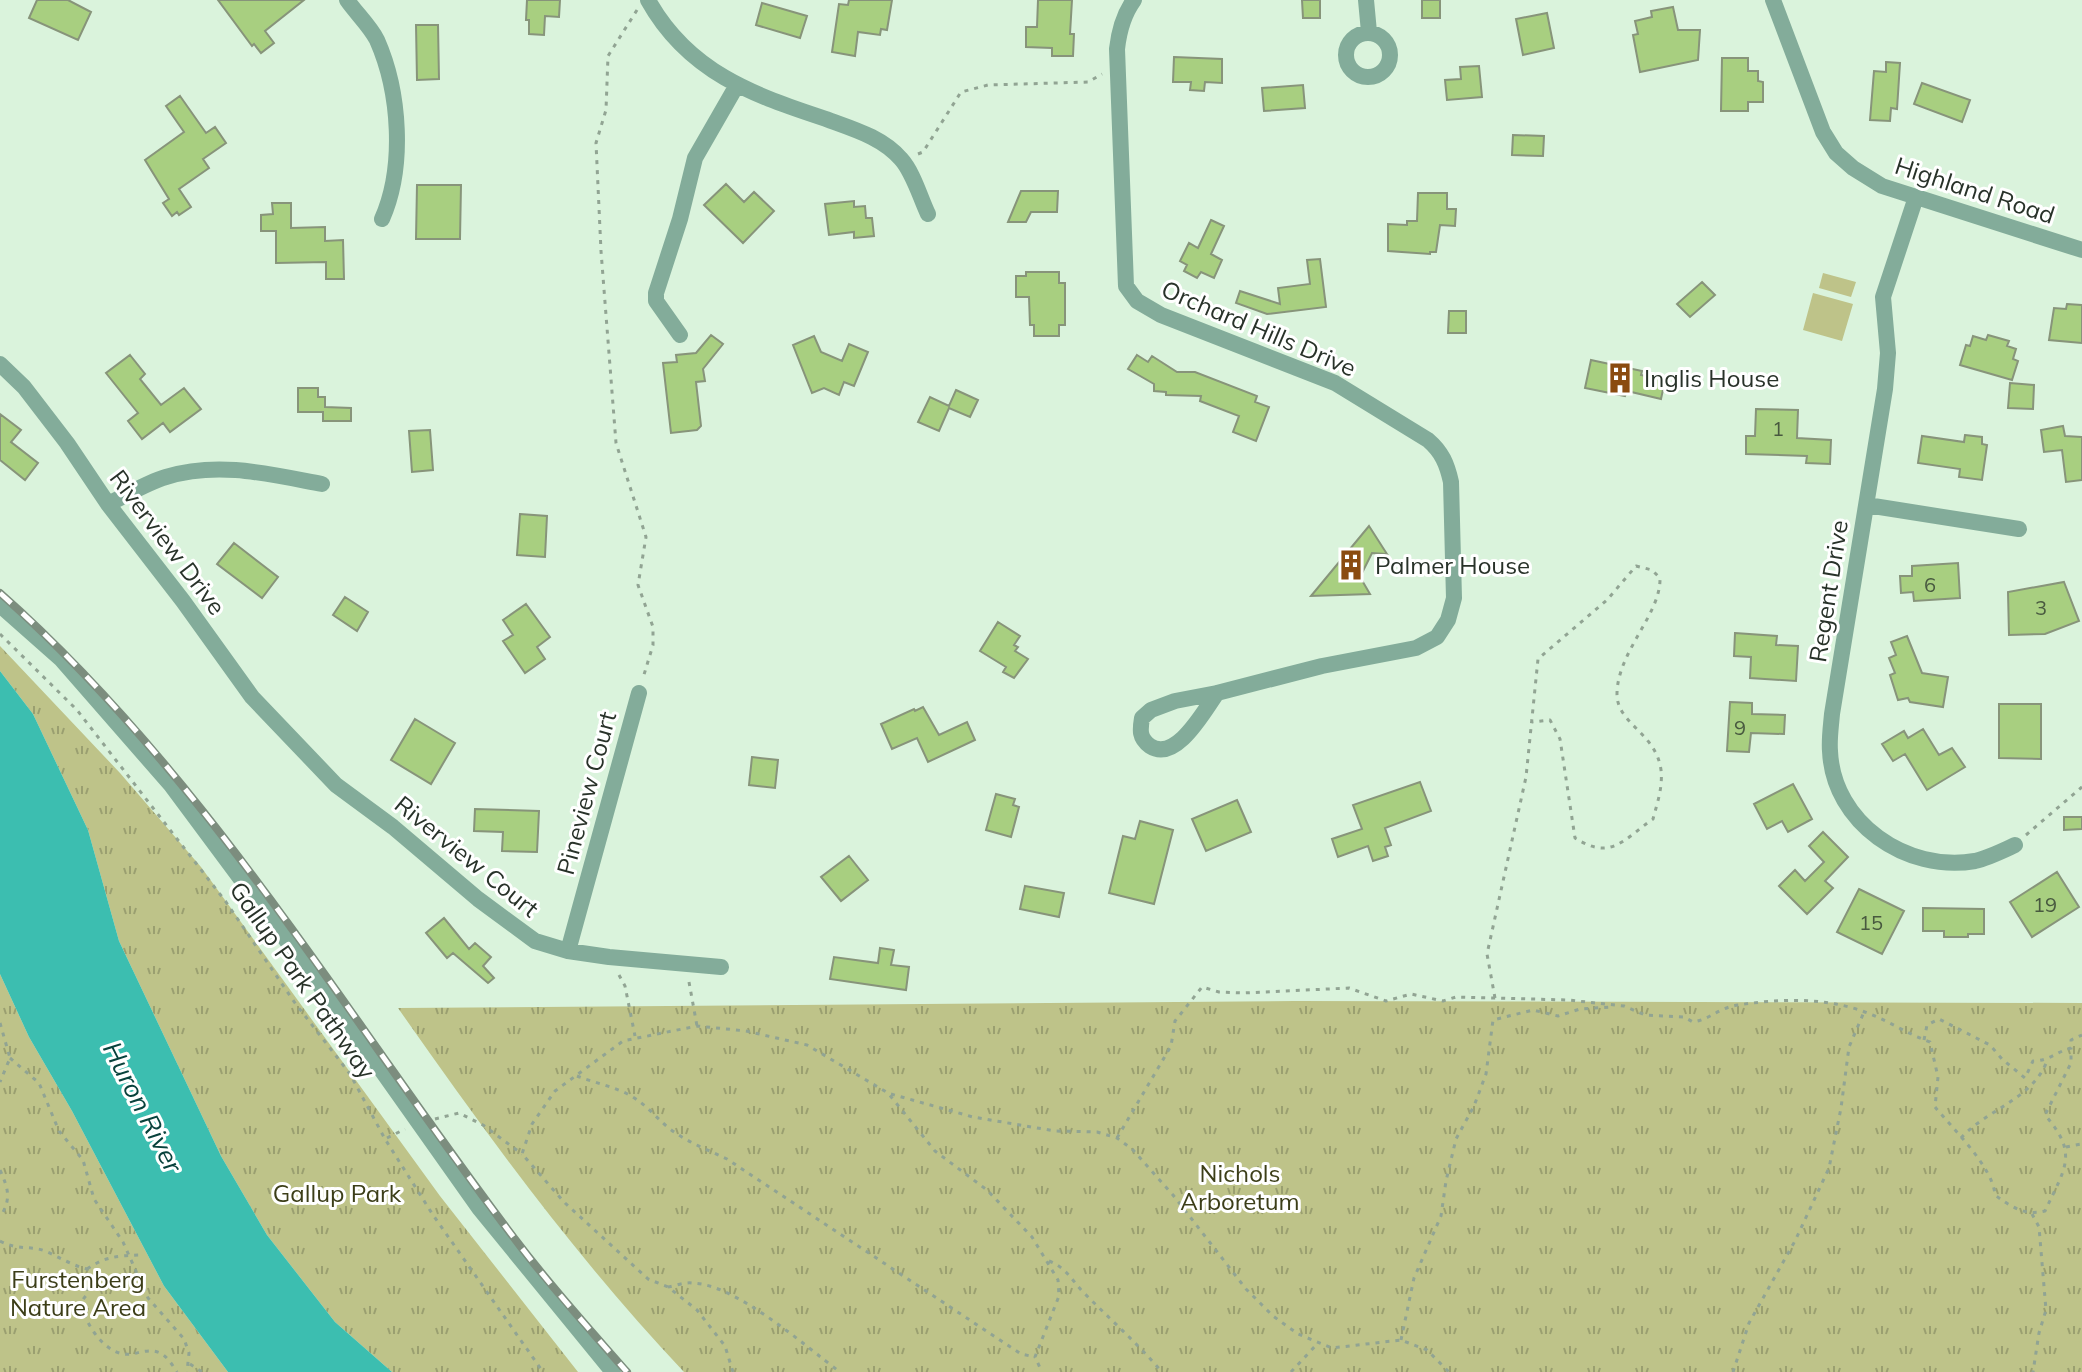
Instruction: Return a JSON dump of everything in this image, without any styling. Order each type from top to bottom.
[{"type":"street","points":[[347,0],[376,38],[392,97],[397,165],[382,219]]},
{"type":"street","points":[[646,0],[683,49],[719,77],[771,101],[884,143],[903,161],[928,214]]},
{"type":"street","name":"Orchard Hills Drive","points":[[1134,0],[1127,9],[1119,33],[1117,67],[1126,286],[1137,301],[1161,315],[1335,383],[1439,449],[1451,482],[1454,598],[1448,620],[1437,637],[1416,648],[1322,666],[1175,701],[1151,710],[1142,718],[1140,730],[1144,741],[1154,749],[1168,749],[1180,742],[1217,693]]},
{"type":"street","points":[[1366,0],[1369,32]]},
{"type":"street","name":"Highland Road","points":[[1773,0],[1823,132],[1836,153],[1870,181],[2082,250]]},
{"type":"street","points":[[680,335],[656,301],[656,293],[680,219],[695,158],[737,85]]},
{"type":"street","name":"Regent Drive","points":[[1916,197],[1883,297],[1888,353],[1885,389],[1832,714],[1829,753],[1846,804],[1868,830],[1898,851],[1919,859],[1947,863],[1977,861],[2015,845]]},
{"type":"street","name":"Riverview Drive","points":[[0,364],[42,409],[108,504],[252,697],[299,747]]},
{"type":"street","points":[[108,504],[164,478],[205,469],[236,469],[322,484]]},
{"type":"street","points":[[1867,505],[2019,529]]},
{"type":"street","points":[[0,605],[61,659],[171,785],[479,1208],[613,1372]]},
{"type":"street","name":"Pineview Court","points":[[568,951],[639,693]]},
{"type":"street","name":"Riverview Court","points":[[299,747],[336,785],[535,941],[568,951],[609,957],[721,967]]},
{"type":"path","points":[[639,693],[653,645],[653,627],[638,585],[646,537],[616,443],[596,143],[606,110],[608,56],[646,0]]},
{"type":"path","points":[[903,161],[923,152],[961,92],[988,85],[1088,82],[1117,67]]},
{"type":"path","points":[[1495,998],[1487,954],[1526,777],[1538,659],[1607,600],[1636,566],[1652,570],[1660,578],[1661,591],[1625,659],[1617,694],[1625,719],[1642,731],[1653,746],[1661,770],[1653,819],[1612,849],[1591,848],[1575,838],[1560,739],[1550,720],[1532,722]]},
{"type":"path","name":"Gallup Park Pathway","points":[[0,634],[77,710],[151,802],[350,1074],[385,1139],[433,1215],[543,1372]]},
{"type":"path","points":[[2015,845],[2082,787]]},
{"type":"path","points":[[609,957],[625,986],[636,1038]]},
{"type":"path","points":[[685,963],[697,1026]]},
{"type":"path","points":[[1117,1138],[1171,1046],[1175,1021],[1202,987],[1219,992],[1243,993],[1349,988],[1386,1001],[1411,994],[1443,1001],[1456,997],[1568,1000],[1624,1006],[1645,1015],[1684,1017],[1693,1022],[1707,1020],[1717,1010],[1778,1002],[1823,1001],[1864,1012],[1930,1042],[1938,1077],[1935,1107],[1994,1183],[1995,1195],[2006,1204],[2032,1214],[2045,1211],[2066,1162],[2066,1147],[2061,1134],[2045,1115],[2071,1063],[2071,1040],[2082,1035]]},
{"type":"path","points":[[1401,1340],[1414,1278],[1441,1216],[1456,1139],[1474,1106],[1486,1074],[1493,1020],[1533,1010],[1558,1016],[1580,1009],[1624,1006]]},
{"type":"path","points":[[1733,1372],[1749,1323],[1795,1241],[1829,1168],[1849,1047],[1864,1012]]},
{"type":"path","points":[[1924,1040],[1927,1025],[1939,1019],[1990,1045],[2025,1078],[2033,1061],[2047,1061]]},
{"type":"path","points":[[0,1023],[10,1058],[39,1083],[59,1131],[83,1160],[94,1199],[117,1232],[148,1298],[184,1339],[189,1353],[187,1372]]},
{"type":"path","points":[[522,1154],[532,1124],[555,1091],[623,1041],[697,1026],[746,1031],[807,1045],[888,1093],[973,1117],[1055,1131],[1097,1132],[1117,1138],[1132,1149],[1173,1195],[1246,1289],[1273,1316],[1298,1334],[1332,1348],[1401,1340],[1427,1350],[1449,1372]]},
{"type":"path","points":[[1961,1138],[1968,1130],[2023,1095],[2047,1061],[2071,1048]]},
{"type":"path","points":[[0,1082],[10,1058]]},
{"type":"path","points":[[576,1076],[622,1091],[649,1107],[669,1128],[727,1159],[1021,1354],[1035,1357]]},
{"type":"path","points":[[888,1093],[935,1151],[987,1190],[1032,1237],[1047,1260],[1058,1280],[1059,1296],[1035,1357],[1042,1372]]},
{"type":"path","points":[[385,1139],[419,1124],[459,1113],[483,1125],[522,1154],[565,1203],[648,1279],[668,1287],[697,1310],[725,1346],[733,1372]]},
{"type":"path","points":[[2066,1147],[2081,1144]]},
{"type":"path","points":[[0,1170],[9,1190],[7,1205],[0,1217]]},
{"type":"path","points":[[2032,1214],[2039,1227],[2046,1310],[2033,1372]]},
{"type":"path","points":[[0,1241],[20,1249],[42,1249],[67,1264],[87,1269],[101,1259],[116,1255],[140,1255]]},
{"type":"path","points":[[1047,1260],[1069,1272],[1083,1292],[1123,1329],[1162,1372]]},
{"type":"path","points":[[87,1269],[88,1293],[81,1302],[82,1309],[100,1340],[125,1355],[148,1350],[162,1353],[177,1372]]},
{"type":"path","points":[[668,1287],[692,1283],[719,1290],[749,1304],[840,1372]]},
{"type":"path","points":[[1291,1372],[1319,1342]]},
{"type":"path","points":[[190,1364],[202,1372]]},
{"type":"green space","points":[[1823,273],[1856,282],[1851,297],[1819,288]]},
{"type":"green space","points":[[1813,293],[1853,304],[1842,341],[1803,330]]},
{"type":"green space","name":"Gallup Park","points":[[0,646],[120,773],[201,867],[440,1196],[578,1372],[392,1372],[335,1322],[267,1235],[221,1156],[119,941],[88,830],[33,714],[0,671]]},
{"type":"green space","name":"Furstenberg Nature Area","points":[[0,974],[29,1037],[72,1111],[164,1286],[228,1372],[0,1372]]},
{"type":"green space","name":"Nichols Arboretum","points":[[1295,1001],[2082,1003],[2082,1372],[684,1372],[570,1241],[398,1008]]},
{"type":"water","name":"Huron River","points":[[0,671],[33,714],[88,830],[119,941],[221,1156],[267,1235],[335,1322],[392,1372],[228,1372],[164,1286],[72,1111],[29,1037],[0,974]]},
{"type":"building","points":[[37,0],[68,0],[91,12],[78,40],[29,18]]},
{"type":"building","points":[[218,0],[304,0],[265,31],[274,43],[261,53],[254,44],[252,46]]},
{"type":"building","points":[[527,0],[560,0],[559,17],[545,16],[544,35],[529,34]]},
{"type":"building","points":[[849,0],[892,0],[887,30],[881,29],[880,35],[858,32],[855,56],[832,52],[839,4],[848,5]]},
{"type":"building","points":[[1038,0],[1072,0],[1070,34],[1074,34],[1073,56],[1052,56],[1052,48],[1026,47],[1026,27],[1037,27]]},
{"type":"building","points":[[1302,0],[1320,0],[1320,18],[1303,18]]},
{"type":"building","points":[[1422,0],[1440,0],[1440,18],[1422,18]]},
{"type":"building","points":[[762,3],[807,16],[800,38],[756,25]]},
{"type":"building","points":[[1673,7],[1678,30],[1700,30],[1698,60],[1640,72],[1633,35],[1638,34],[1635,21],[1652,17],[1651,11]]},
{"type":"building","points":[[1547,13],[1554,48],[1523,55],[1516,19]]},
{"type":"building","points":[[416,25],[438,25],[439,79],[417,80]]},
{"type":"building","points":[[1174,57],[1222,59],[1222,83],[1205,82],[1204,91],[1190,90],[1191,82],[1173,82]]},
{"type":"building","points":[[1722,58],[1748,58],[1748,71],[1758,71],[1758,81],[1763,82],[1763,102],[1748,102],[1748,111],[1721,111]]},
{"type":"building","points":[[1886,62],[1900,63],[1897,109],[1891,108],[1890,121],[1870,120],[1874,71],[1886,72]]},
{"type":"building","points":[[1479,66],[1482,97],[1447,100],[1445,80],[1461,79],[1460,67]]},
{"type":"building","points":[[1922,83],[1970,100],[1962,122],[1914,104]]},
{"type":"building","points":[[1303,85],[1305,108],[1264,111],[1262,88]]},
{"type":"building","points":[[180,96],[206,133],[215,127],[226,143],[203,159],[209,168],[179,189],[191,207],[172,216],[163,203],[169,199],[145,160],[184,132],[166,106]]},
{"type":"building","points":[[1513,135],[1544,136],[1543,156],[1512,155]]},
{"type":"building","points":[[726,184],[744,202],[754,192],[774,211],[743,243],[704,205]]},
{"type":"building","points":[[417,185],[461,185],[460,239],[416,239]]},
{"type":"building","points":[[1021,191],[1058,191],[1057,212],[1031,212],[1026,222],[1008,222]]},
{"type":"building","points":[[1418,193],[1447,193],[1447,209],[1456,209],[1455,226],[1440,225],[1436,252],[1388,251],[1388,224],[1407,225],[1407,221],[1417,221]]},
{"type":"building","points":[[854,201],[854,207],[865,206],[866,218],[872,218],[874,236],[854,238],[854,232],[829,235],[825,204]]},
{"type":"building","points":[[272,203],[291,203],[291,228],[325,227],[325,241],[343,240],[344,279],[326,279],[326,262],[276,263],[276,231],[261,231],[261,215],[273,214]]},
{"type":"building","points":[[1211,220],[1224,226],[1211,254],[1222,260],[1214,278],[1201,272],[1197,278],[1184,271],[1187,265],[1180,261],[1189,243],[1198,248]]},
{"type":"building","points":[[1320,259],[1326,307],[1267,314],[1236,303],[1240,291],[1280,304],[1278,288],[1310,284],[1307,260]]},
{"type":"building","points":[[1026,272],[1059,272],[1059,283],[1065,283],[1065,325],[1059,325],[1059,336],[1034,336],[1034,325],[1030,325],[1029,297],[1016,297],[1016,276],[1026,276]]},
{"type":"building","points":[[1702,282],[1715,295],[1690,317],[1677,304]]},
{"type":"building","points":[[2067,304],[2082,305],[2082,343],[2049,340],[2054,308],[2066,309]]},
{"type":"building","points":[[1449,311],[1466,311],[1466,333],[1448,333]]},
{"type":"building","points":[[711,335],[723,344],[703,369],[705,381],[696,382],[701,426],[697,430],[671,433],[663,363],[677,362],[676,355],[696,353]]},
{"type":"building","points":[[1988,335],[2009,341],[2007,346],[2016,349],[2013,359],[2018,361],[2012,380],[1960,365],[1966,345],[1970,346],[1973,336],[1986,340]]},
{"type":"building","points":[[814,336],[821,352],[842,361],[849,344],[868,352],[854,386],[844,382],[839,395],[824,388],[812,393],[793,345]]},
{"type":"building","points":[[130,355],[145,374],[140,379],[161,405],[184,388],[201,409],[170,432],[163,423],[142,439],[128,421],[138,413],[106,373]]},
{"type":"building","points":[[1137,355],[1148,362],[1152,356],[1177,372],[1195,372],[1257,396],[1255,402],[1269,407],[1256,441],[1233,432],[1239,416],[1200,401],[1201,396],[1166,395],[1166,392],[1154,391],[1154,384],[1128,369]]},
{"type":"building","name":"Inglis House","points":[[1591,360],[1642,371],[1641,375],[1665,380],[1661,399],[1627,391],[1625,396],[1585,388]]},
{"type":"building","points":[[2010,383],[2034,385],[2033,409],[2008,408]]},
{"type":"building","points":[[298,388],[318,388],[318,397],[325,397],[325,407],[351,408],[351,421],[323,421],[323,412],[298,412]]},
{"type":"building","points":[[956,390],[978,400],[970,417],[949,408],[939,431],[918,422],[930,397],[949,406]]},
{"type":"building","points":[[1756,409],[1798,410],[1797,438],[1831,440],[1830,464],[1806,463],[1807,456],[1746,454],[1746,436],[1755,436]]},
{"type":"building","points":[[0,414],[21,430],[11,442],[38,463],[25,480],[0,460]]},
{"type":"building","points":[[2063,426],[2065,436],[2082,437],[2082,480],[2066,482],[2062,450],[2044,452],[2041,430]]},
{"type":"building","points":[[430,430],[433,470],[412,472],[409,431]]},
{"type":"building","points":[[1965,435],[1982,437],[1982,444],[1987,445],[1982,480],[1959,477],[1960,469],[1918,463],[1922,436],[1964,442]]},
{"type":"building","points":[[520,514],[547,516],[545,557],[517,555]]},
{"type":"building","name":"Palmer House","points":[[1369,526],[1387,554],[1372,553],[1360,577],[1370,594],[1311,596]]},
{"type":"building","points":[[234,543],[278,577],[262,598],[217,564]]},
{"type":"building","points":[[1958,563],[1960,598],[1914,601],[1913,592],[1901,593],[1900,576],[1912,576],[1912,566]]},
{"type":"building","points":[[2064,582],[2079,621],[2045,634],[2009,635],[2008,592]]},
{"type":"building","points":[[345,597],[368,612],[357,631],[333,615]]},
{"type":"building","points":[[526,604],[550,637],[537,647],[545,659],[525,673],[503,641],[513,635],[503,620]]},
{"type":"building","points":[[998,622],[1020,636],[1014,645],[1018,647],[1015,651],[1028,659],[1014,678],[1003,672],[1006,667],[980,651]]},
{"type":"building","points":[[1735,633],[1777,636],[1776,645],[1798,646],[1796,681],[1750,678],[1751,657],[1734,656]]},
{"type":"building","points":[[1907,636],[1922,673],[1948,677],[1943,707],[1910,702],[1908,698],[1898,700],[1890,675],[1895,673],[1889,658],[1896,655],[1891,642]]},
{"type":"building","points":[[1730,702],[1752,703],[1752,714],[1785,715],[1784,734],[1751,733],[1749,752],[1727,751]]},
{"type":"building","points":[[1999,704],[2041,704],[2041,759],[1999,758]]},
{"type":"building","points":[[923,707],[939,735],[967,722],[975,740],[928,762],[917,738],[892,749],[881,724]]},
{"type":"building","points":[[415,719],[455,743],[431,784],[391,760]]},
{"type":"building","points":[[1923,729],[1939,755],[1952,748],[1965,767],[1927,790],[1905,754],[1893,761],[1882,744],[1904,731],[1908,738]]},
{"type":"building","points":[[752,757],[778,760],[775,788],[749,785]]},
{"type":"building","points":[[1420,782],[1431,811],[1385,828],[1391,845],[1385,847],[1388,856],[1373,861],[1368,846],[1338,857],[1332,839],[1362,829],[1353,805]]},
{"type":"building","points":[[1793,784],[1812,819],[1788,832],[1782,821],[1767,829],[1754,804]]},
{"type":"building","points":[[996,794],[1015,799],[1013,805],[1019,807],[1011,837],[986,830]]},
{"type":"building","points":[[1237,800],[1251,832],[1206,851],[1192,819]]},
{"type":"building","points":[[475,809],[539,811],[537,852],[502,851],[503,832],[474,831]]},
{"type":"building","points":[[2064,817],[2082,817],[2082,829],[2064,830]]},
{"type":"building","points":[[1140,821],[1173,830],[1154,904],[1109,893],[1123,836],[1135,839]]},
{"type":"building","points":[[1823,832],[1848,857],[1825,881],[1833,888],[1807,914],[1779,886],[1795,870],[1805,881],[1824,862],[1809,846]]},
{"type":"building","points":[[849,856],[868,880],[841,901],[821,877]]},
{"type":"building","points":[[2057,872],[2079,907],[2032,937],[2010,902]]},
{"type":"building","points":[[1025,886],[1064,893],[1059,917],[1020,909]]},
{"type":"building","points":[[1859,889],[1904,911],[1882,954],[1837,932]]},
{"type":"building","points":[[1923,908],[1984,909],[1984,934],[1944,937],[1944,931],[1923,931]]},
{"type":"building","points":[[444,918],[469,949],[475,943],[491,957],[483,966],[494,978],[488,983],[453,953],[447,958],[426,933]]},
{"type":"building","points":[[880,948],[894,950],[891,965],[909,967],[906,990],[830,979],[834,957],[878,963]]},
{"type":"railway","points":[[0,593],[76,665],[213,823],[521,1247],[627,1372]]},
{"type":"place","name":"Inglis House","points":[[1620,378]]},
{"type":"place","name":"Palmer House","points":[[1351,565]]}]
